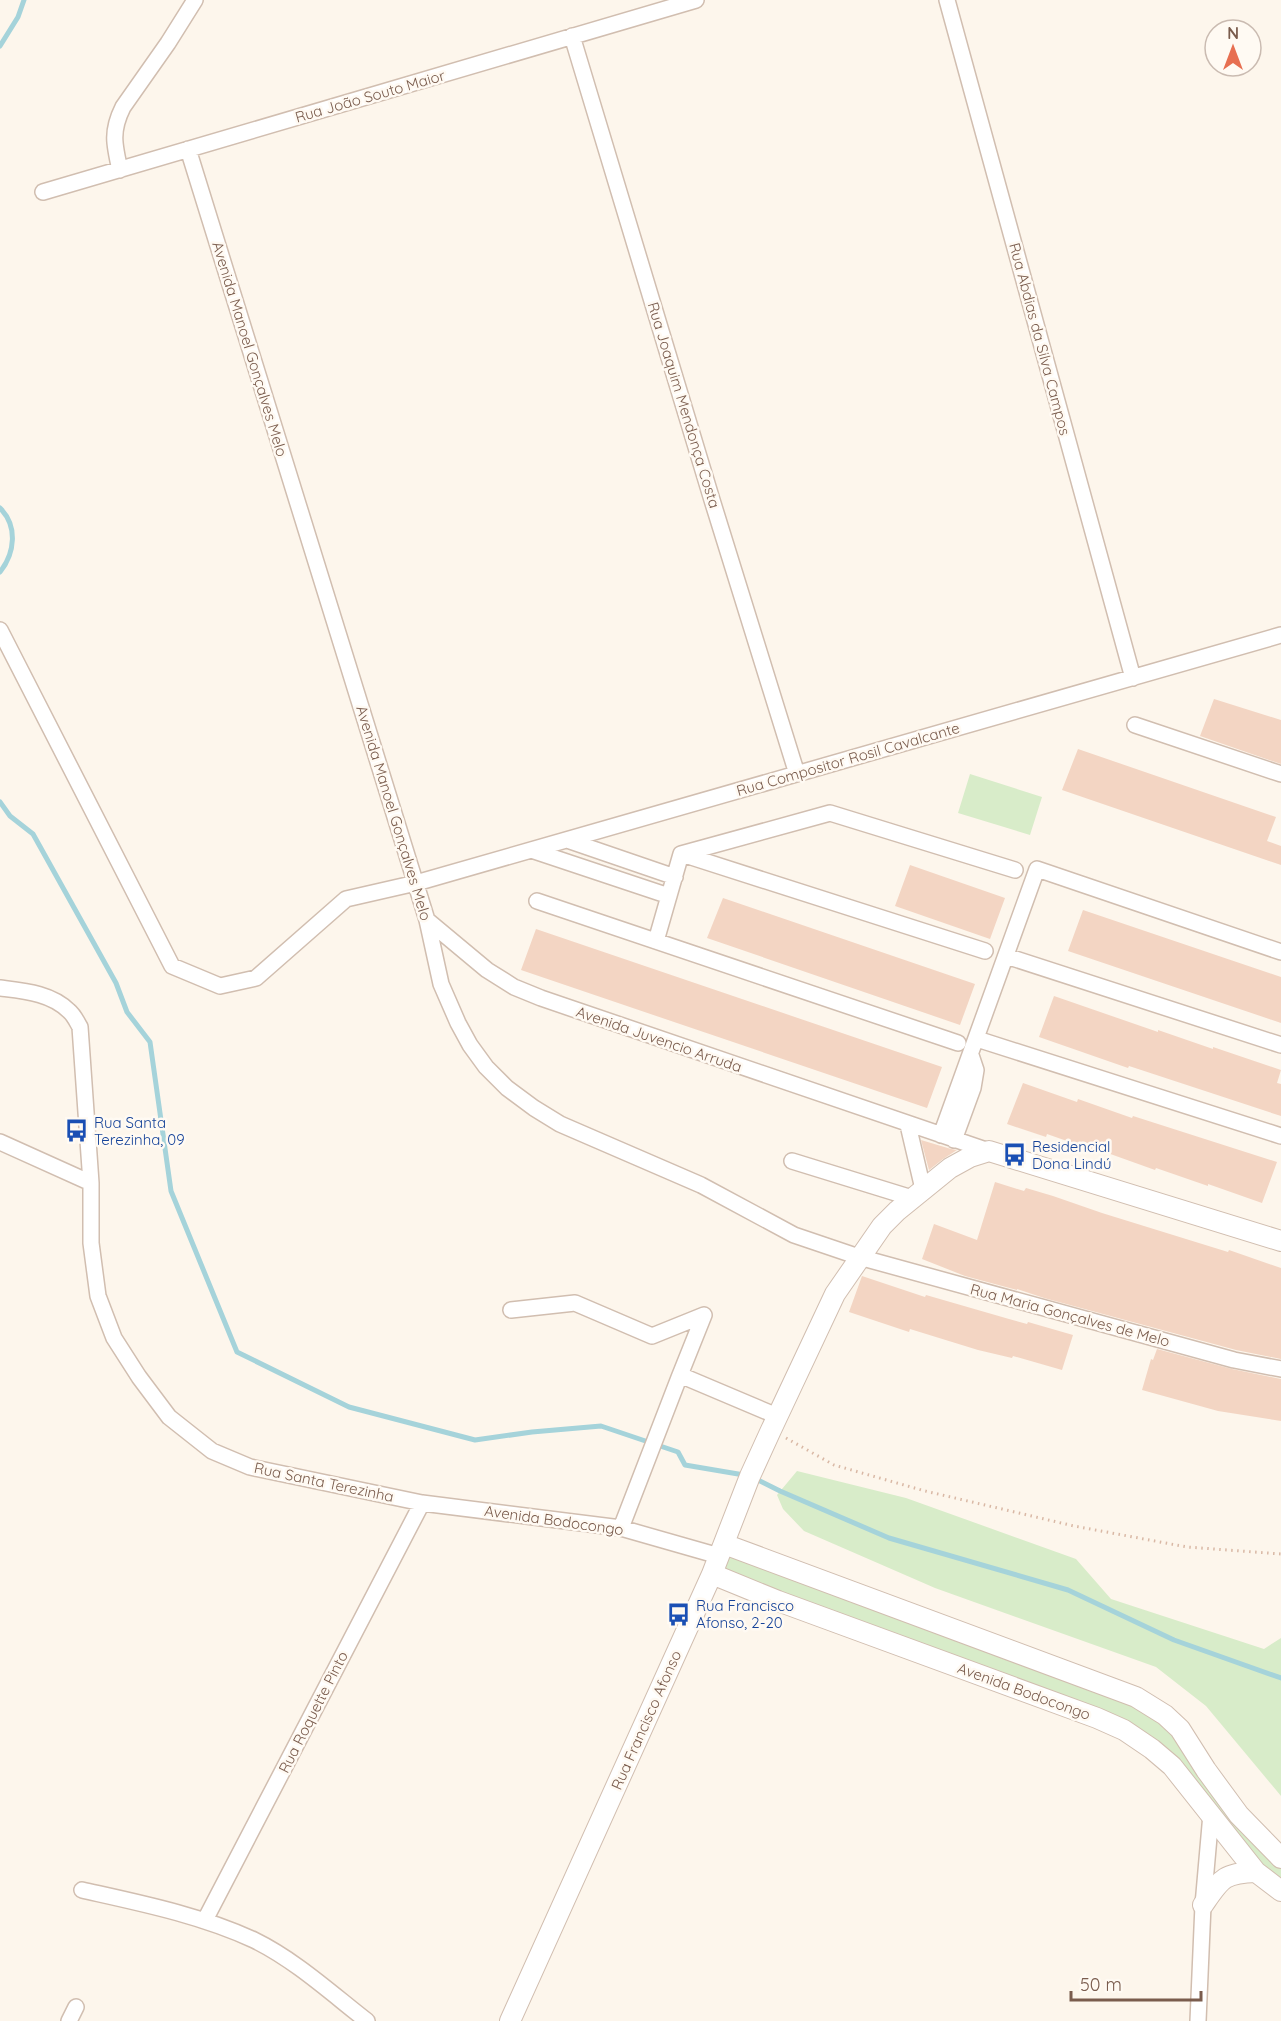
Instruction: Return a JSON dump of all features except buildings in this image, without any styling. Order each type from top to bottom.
[{"type":"street","points":[[120,170],[114,143],[117,118],[195,0]]},
{"type":"street","name":"Rua João Souto Maior","points":[[44,192],[696,0]]},
{"type":"street","name":"Rua Abdias da Silva Campos","points":[[947,0],[1133,678]]},
{"type":"street","name":"Rua Joaquim Mendonça Costa","points":[[572,36],[797,774]]},
{"type":"street","name":"Avenida Manoel Gonçalves Melo","points":[[188,149],[416,883],[441,984],[470,1045],[507,1088],[561,1124],[701,1185],[794,1235],[859,1257]]},
{"type":"street","name":"Rua Compositor Rosil Cavalcante","points":[[0,630],[172,966],[220,986],[256,978],[346,899],[416,883],[1281,635]]},
{"type":"street","points":[[1135,725],[1281,774]]},
{"type":"street","points":[[681,854],[830,813],[1015,870]]},
{"type":"street","points":[[567,840],[675,877]]},
{"type":"street","points":[[531,850],[669,896]]},
{"type":"street","points":[[656,941],[681,854]]},
{"type":"street","points":[[681,854],[985,951]]},
{"type":"street","points":[[947,1138],[971,1055],[1037,869],[1281,952]]},
{"type":"street","points":[[537,901],[958,1043]]},
{"type":"street","name":"Avenida Juvencio Arruda","points":[[427,920],[487,970],[514,987],[908,1125],[989,1151]]},
{"type":"street","points":[[1006,956],[1281,1045]]},
{"type":"street","name":"Rua Santa Terezinha","points":[[0,988],[31,992],[55,1001],[70,1011],[80,1027],[91,1183],[91,1243],[98,1296],[114,1338],[169,1417],[212,1451],[250,1467],[422,1503]]},
{"type":"street","points":[[977,1039],[1281,1136]]},
{"type":"street","points":[[792,1161],[918,1193],[908,1125]]},
{"type":"street","points":[[0,1142],[91,1183]]},
{"type":"street","points":[[989,1151],[1281,1241]]},
{"type":"street","name":"Rua Francisco Afonso","points":[[510,2021],[718,1558],[774,1423],[835,1294],[882,1226],[918,1193],[959,1162],[989,1151]]},
{"type":"street","name":"Rua Maria Gonçalves de Melo","points":[[859,1257],[1222,1357],[1281,1369]]},
{"type":"street","points":[[511,1310],[574,1303],[652,1336],[704,1315],[621,1528]]},
{"type":"street","points":[[681,1375],[774,1423]]},
{"type":"street","name":"Avenida Bodocongo","points":[[422,1503],[621,1528],[1136,1697],[1164,1715],[1180,1729],[1239,1815],[1281,1858]]},
{"type":"street","name":"Rua Roquette Pinto","points":[[205,1920],[422,1503]]},
{"type":"street","name":"Avenida Bodocongo","points":[[718,1558],[777,1600],[1124,1730],[1172,1766],[1256,1872],[1281,1891]]},
{"type":"street","points":[[1198,2021],[1203,1905],[1211,1814]]},
{"type":"street","points":[[1203,1905],[1217,1884],[1225,1877],[1236,1873],[1256,1872]]},
{"type":"street","points":[[82,1890],[205,1920],[256,1941],[296,1966],[367,2021]]},
{"type":"path","points":[[774,1423],[834,1465],[936,1493],[1074,1526],[1187,1547],[1281,1554]]},
{"type":"green space","points":[[970,774],[1042,797],[1030,835],[958,813]]},
{"type":"green space","points":[[797,1471],[906,1498],[1076,1559],[1111,1599],[1264,1649],[1281,1638],[1281,1796],[1206,1706],[1156,1667],[935,1588],[804,1531],[783,1509],[777,1495]]},
{"type":"green space","points":[[730,1556],[1127,1701],[1169,1729],[1281,1866],[1281,1884],[1259,1868],[1167,1751],[1143,1731],[1107,1714],[723,1571]]},
{"type":"waterway","points":[[0,46],[18,17],[24,0]]},
{"type":"waterway","points":[[0,508],[6,515],[12,531],[9,557],[0,572]]},
{"type":"waterway","points":[[0,802],[10,816],[33,834],[116,983],[127,1012],[150,1042],[171,1191],[237,1352],[349,1407],[475,1440],[601,1426],[678,1452],[685,1465],[750,1476],[889,1538],[1068,1590],[1174,1640],[1281,1678]]},
{"type":"place","name":"Rua Santa Terezinha, 09","points":[[76,1131]]},
{"type":"place","name":"Residencial Dona Lindú","points":[[1014,1155]]},
{"type":"place","name":"Rua Francisco Afonso, 2-20","points":[[678,1614]]}]
